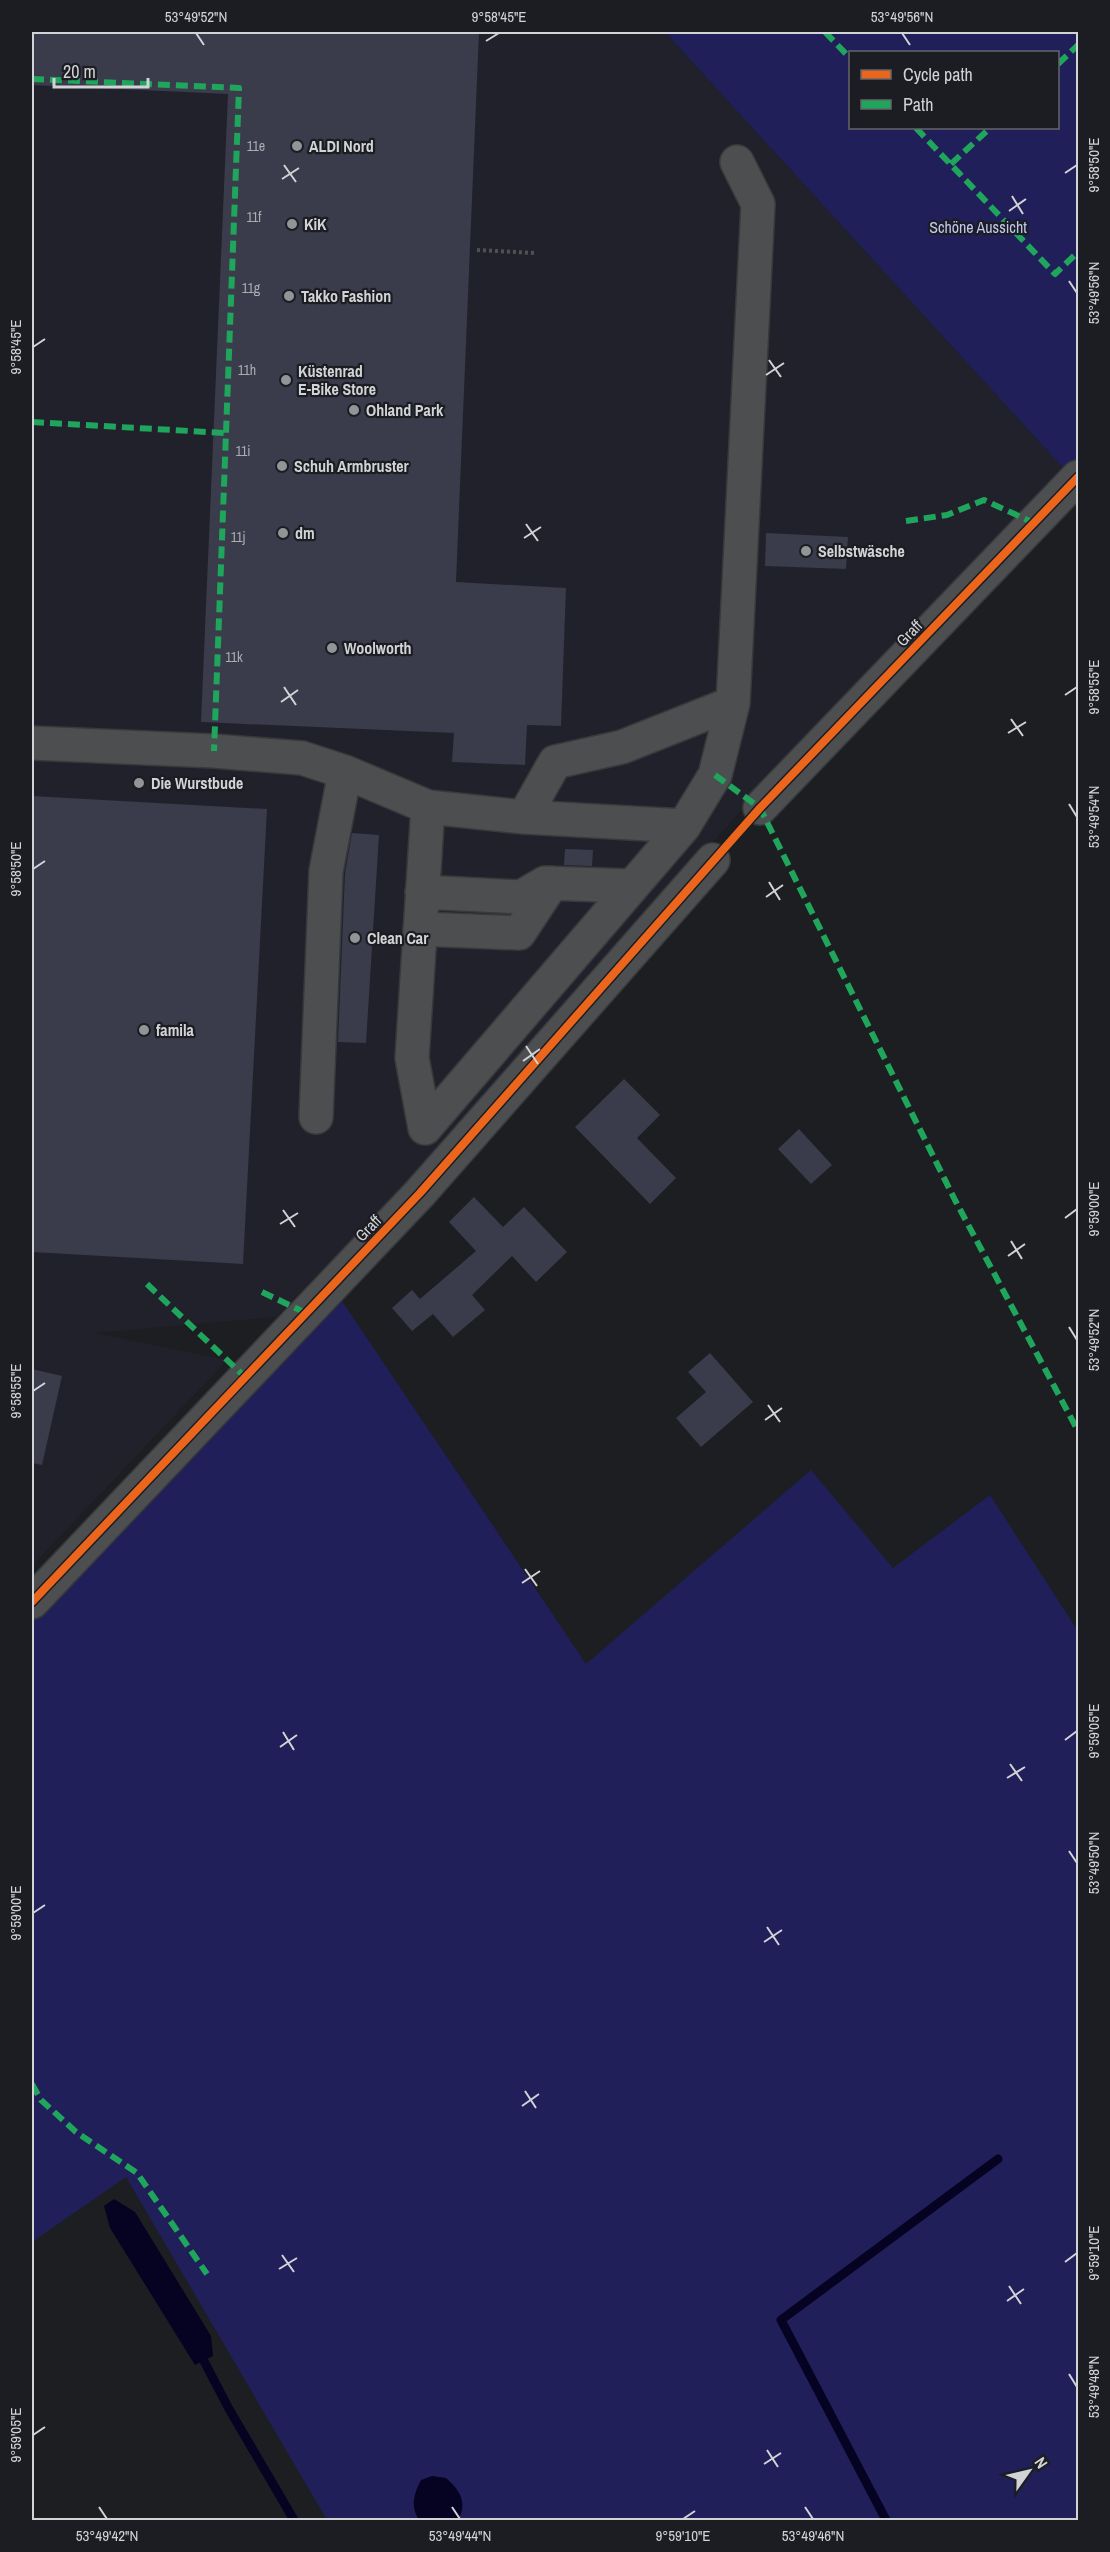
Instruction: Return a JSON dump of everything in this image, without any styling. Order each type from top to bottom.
[{"type":"street","points":[[428,807],[412,1058],[425,1128],[684,826],[716,775],[733,703],[758,204],[737,162]]},
{"type":"street","name":"Graff","points":[[760,808],[1078,477]]},
{"type":"street","points":[[524,817],[555,762],[622,747],[733,703]]},
{"type":"street","points":[[32,743],[214,751],[302,758],[345,772],[428,807],[524,817],[684,826]]},
{"type":"street","points":[[316,1117],[326,871],[345,772]]},
{"type":"street","name":"Graff","points":[[32,1602],[420,1193],[713,860]]},
{"type":"street","points":[[422,892],[522,897],[545,883],[631,886]]},
{"type":"street","points":[[420,929],[519,933],[552,883]]},
{"type":"path","points":[[477,250],[535,253]]},
{"type":"shaded area","points":[[32,32],[665,32],[1066,471],[758,792],[407,1183],[276,1317],[95,1333],[227,1360],[32,1566]]},
{"type":"green space","name":"Schöne Aussicht","points":[[665,32],[1078,32],[1078,459],[1066,471]]},
{"type":"green space","points":[[342,1301],[586,1664],[811,1470],[893,1568],[990,1495],[1078,1631],[1078,2520],[327,2520],[126,2177],[32,2242],[32,1621],[108,1547]]},
{"type":"water","points":[[114,2199],[135,2212],[211,2336],[213,2356],[195,2365],[110,2228],[104,2206]]},
{"type":"water","points":[[432,2476],[446,2478],[459,2492],[462,2508],[458,2520],[419,2520],[416,2515],[414,2505],[416,2490],[421,2480]]},
{"type":"building","name":"Ohland Park","points":[[32,32],[479,32],[456,582],[566,588],[561,726],[527,725],[525,765],[452,762],[454,733],[201,722],[228,94],[32,85]]},
{"type":"building","name":"Selbstwäsche","points":[[766,533],[848,537],[846,569],[765,566]]},
{"type":"building","name":"famila","points":[[32,796],[267,809],[243,1264],[32,1252]]},
{"type":"building","name":"Clean Car","points":[[352,833],[379,835],[366,1043],[338,1042],[345,873]]},
{"type":"building","points":[[565,849],[593,850],[592,866],[564,865]]},
{"type":"building","points":[[624,1079],[660,1115],[637,1138],[676,1178],[650,1204],[575,1127]]},
{"type":"building","points":[[799,1129],[832,1165],[811,1184],[778,1149]]},
{"type":"building","points":[[474,1197],[503,1227],[524,1207],[567,1252],[536,1282],[512,1256],[472,1295],[485,1310],[453,1337],[433,1314],[412,1331],[392,1308],[412,1290],[420,1299],[476,1251],[449,1222]]},
{"type":"building","points":[[710,1353],[753,1402],[701,1447],[676,1418],[706,1392],[688,1372]]},
{"type":"building","points":[[32,1369],[62,1376],[42,1465],[32,1463]]},
{"type":"waterway","points":[[886,2520],[781,2320],[998,2159]]},
{"type":"waterway","points":[[204,2361],[229,2409],[294,2520]]},
{"type":"marked path","points":[[825,32],[849,57]]},
{"type":"marked path","points":[[1059,63],[1078,45]]},
{"type":"marked path","points":[[32,79],[239,88],[214,751]]},
{"type":"marked path","points":[[917,129],[1055,274],[1078,252]]},
{"type":"marked path","points":[[951,164],[989,129]]},
{"type":"marked path","points":[[32,422],[225,433]]},
{"type":"marked path","points":[[906,521],[947,515],[984,500],[1034,523]]},
{"type":"marked path","points":[[715,775],[760,808],[955,1200],[1078,1431]]},
{"type":"marked path","points":[[147,1284],[245,1377]]},
{"type":"marked path","points":[[262,1292],[306,1313]]},
{"type":"marked path","points":[[32,2084],[41,2100],[76,2132],[137,2173],[207,2274]]},
{"type":"cycle path","points":[[32,1602],[420,1193],[760,808],[1078,477]]},
{"type":"place","name":"ALDI Nord","points":[[297,146]]},
{"type":"place","name":"KiK","points":[[292,224]]},
{"type":"place","name":"Takko Fashion","points":[[289,296]]},
{"type":"place","name":"Küstenrad E-Bike Store","points":[[286,380]]},
{"type":"place","name":"Ohland Park","points":[[354,410]]},
{"type":"place","name":"Schuh Armbruster","points":[[282,466]]},
{"type":"place","name":"dm","points":[[283,533]]},
{"type":"place","name":"Selbstwäsche","points":[[806,551]]},
{"type":"place","name":"Woolworth","points":[[332,648]]},
{"type":"place","name":"Die Wurstbude","points":[[139,783]]},
{"type":"place","name":"Clean Car","points":[[355,938]]},
{"type":"place","name":"famila","points":[[144,1030]]}]
